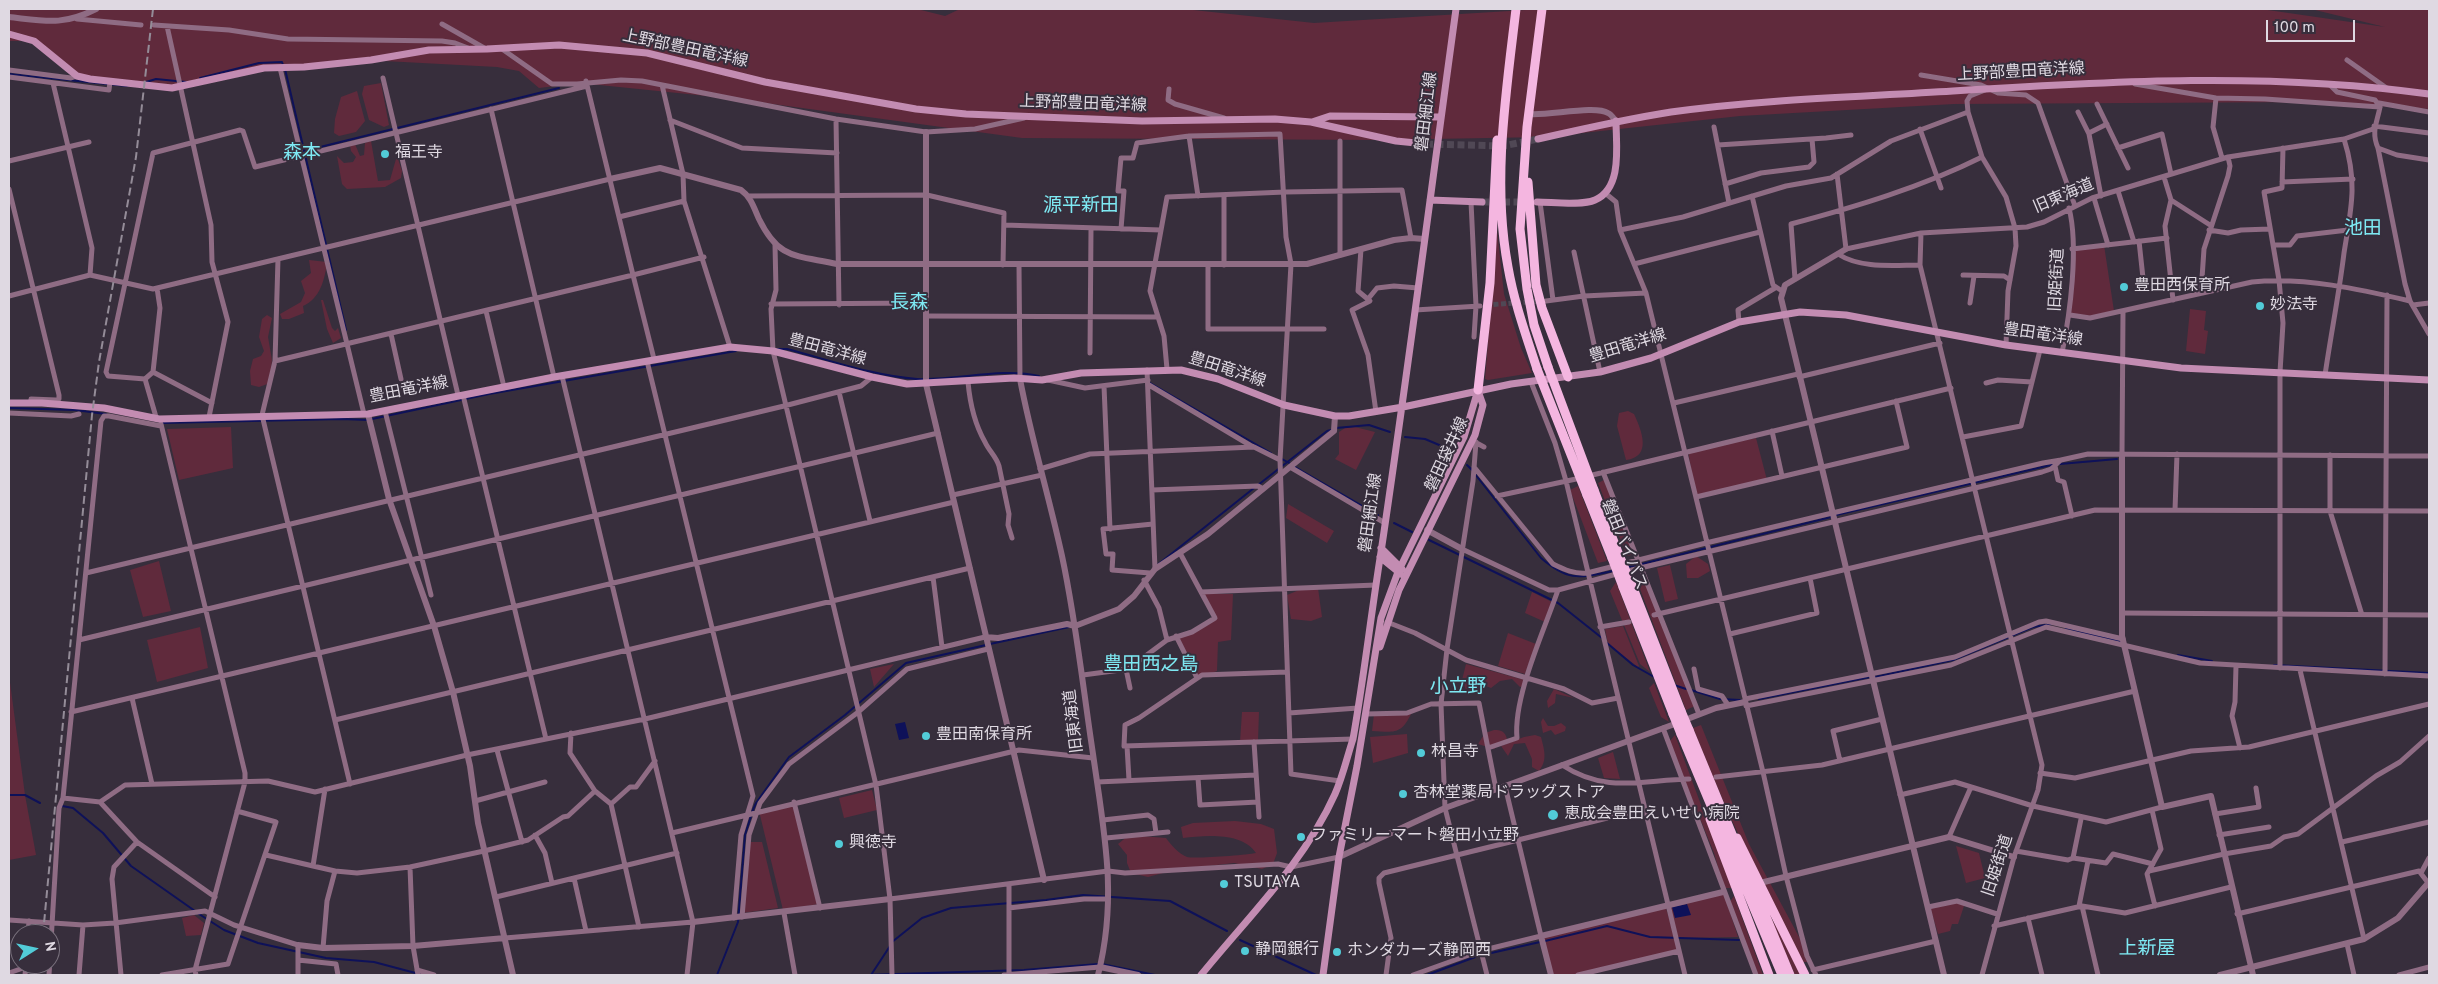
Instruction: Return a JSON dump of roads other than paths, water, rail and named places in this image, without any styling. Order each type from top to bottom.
[{"type":"highway","points":[[1478,390],[1490,284],[1497,140],[1504,110],[1516,9]]},
{"type":"highway","points":[[1542,9],[1529,114],[1529,193],[1536,285],[1542,308],[1568,377]]},
{"type":"highway","name":"磐田バイパス","points":[[1504,110],[1502,182],[1504,244],[1517,309],[1537,369],[1590,492],[1685,732],[1718,802],[1790,975]]},
{"type":"highway","name":"磐田バイパス","points":[[1529,114],[1520,229],[1527,289],[1534,325],[1590,492]]},
{"type":"highway","name":"磐田バイパス","points":[[1685,732],[1699,778],[1782,975]]},
{"type":"highway","points":[[1699,778],[1715,834],[1769,975]]},
{"type":"highway","points":[[1718,802],[1745,851],[1804,975]]},
{"type":"main road","name":"磐田細江線","points":[[1201,975],[1291,867],[1318,827],[1340,781],[1353,739],[1403,407],[1456,9]]},
{"type":"main road","name":"上野部豊田竜洋線","points":[[9,34],[34,41],[77,76],[110,82],[180,88],[264,68],[372,60],[429,50],[502,49],[559,45],[647,53],[765,82],[842,98],[916,109],[1027,117],[1142,121],[1276,119],[1311,122],[1396,142],[1426,144]]},
{"type":"main road","name":"上野部豊田竜洋線","points":[[1538,139],[1616,122],[1719,107],[1988,89],[2182,81],[2330,85],[2429,94]]},
{"type":"main road","name":"上野部豊田竜洋線","points":[[1311,122],[1330,116],[1441,117]]},
{"type":"main road","points":[[1538,202],[1585,202],[1595,200],[1605,193],[1614,179],[1616,122]]},
{"type":"main road","points":[[1430,200],[1482,202]]},
{"type":"main road","name":"豊田竜洋線","points":[[9,403],[104,408],[159,421],[262,415],[366,414],[558,376],[744,346],[773,351],[872,377],[907,384],[1020,379],[1047,380],[1081,373],[1167,369],[1202,374],[1284,405],[1335,416],[1376,412],[1478,390],[1600,372],[1660,354],[1739,322],[1783,314],[1822,312],[1846,315],[1938,334],[2124,362],[2181,368],[2429,380]]},
{"type":"main road","name":"磐田袋井線","points":[[1370,688],[1388,622],[1406,576],[1427,530],[1474,442],[1483,405],[1478,390]]},
{"type":"main road","name":"磐田袋井線","points":[[1323,975],[1339,857],[1366,714],[1381,618],[1399,570],[1464,437],[1478,390]]},
{"type":"main road","points":[[1381,548],[1399,570]]},
{"type":"main road","points":[[1380,557],[1406,576]]},
{"type":"street","points":[[77,19],[96,9]]},
{"type":"street","points":[[9,17],[47,21],[77,19],[141,24]]},
{"type":"street","points":[[442,24],[486,49]]},
{"type":"street","points":[[154,25],[230,30],[288,39],[442,41],[455,43],[468,49]]},
{"type":"street","points":[[167,26],[211,225],[212,262],[228,322],[209,417]]},
{"type":"street","points":[[502,49],[552,84],[587,84],[621,80],[662,85],[836,119],[926,132],[975,129],[1027,117]]},
{"type":"street","points":[[2347,60],[2390,90]]},
{"type":"street","points":[[280,68],[347,344],[389,499],[409,560],[434,626],[453,692],[467,755],[484,851],[513,975]]},
{"type":"street","points":[[9,70],[70,78],[77,76]]},
{"type":"street","name":"旧姫街道","points":[[1921,75],[1981,85],[1998,93],[2026,95],[2038,102],[2072,207],[2070,315],[2062,353]]},
{"type":"street","points":[[9,77],[109,90],[110,82]]},
{"type":"street","points":[[383,78],[440,322],[483,477],[546,739]]},
{"type":"street","points":[[2130,82],[2216,98],[2379,105],[2429,112]]},
{"type":"street","points":[[52,83],[92,248],[90,275]]},
{"type":"street","points":[[157,288],[160,308],[153,372],[145,379],[108,376],[106,372],[153,153],[192,142],[244,131],[255,167],[587,84]]},
{"type":"street","points":[[587,84],[633,275],[665,434],[753,796],[740,835],[734,918]]},
{"type":"street","points":[[662,85],[683,174],[684,201],[704,257],[730,347]]},
{"type":"street","points":[[2330,85],[2337,92],[2375,100],[2379,105]]},
{"type":"street","points":[[1168,89],[1168,100],[1175,104],[1232,120]]},
{"type":"street","points":[[1988,89],[1970,96],[1967,101],[1968,112],[1982,157],[2006,197],[2015,228],[2016,246],[2010,280],[2006,345]]},
{"type":"street","points":[[2201,294],[2204,248],[2230,166],[2224,157],[2214,127],[2216,98]]},
{"type":"street","points":[[2097,104],[2128,168]]},
{"type":"street","points":[[2379,105],[2374,128],[2374,139],[2378,148],[2411,303],[2429,334]]},
{"type":"street","points":[[491,109],[558,376],[581,454],[693,922],[687,975]]},
{"type":"street","points":[[1529,114],[1544,116],[1594,110],[1608,113],[1616,122]]},
{"type":"street","points":[[1620,230],[1683,217],[1786,186],[1831,178],[1891,141],[1968,112]]},
{"type":"street","points":[[2078,112],[2089,133],[2101,196]]},
{"type":"street","points":[[836,119],[839,305]]},
{"type":"street","points":[[670,120],[742,148],[837,153]]},
{"type":"street","points":[[2089,133],[2107,124]]},
{"type":"street","points":[[1714,127],[1729,203]]},
{"type":"street","points":[[2374,128],[2429,133]]},
{"type":"street","name":"旧東海道","points":[[1739,322],[1738,310],[1846,249],[1921,233],[2015,228],[2044,222],[2094,198],[2224,157],[2344,139],[2374,128]]},
{"type":"street","points":[[1920,129],[1941,188]]},
{"type":"street","points":[[926,132],[926,384],[1044,880]]},
{"type":"street","points":[[1120,229],[1124,191],[1118,191],[1121,158],[1133,158],[1137,143],[1189,136],[1280,134],[1285,192],[1286,237],[1291,264],[1280,460],[1282,474],[1291,774],[1340,781]]},
{"type":"street","points":[[2118,148],[2162,134],[2171,174]]},
{"type":"street","points":[[1718,145],[1851,135]]},
{"type":"street","points":[[1189,136],[1198,196]]},
{"type":"street","points":[[1725,184],[1760,173],[1809,167],[1814,162],[1812,139]]},
{"type":"street","points":[[2325,375],[2341,286],[2354,190],[2350,158],[2344,139]]},
{"type":"street","points":[[1340,141],[1340,255]]},
{"type":"street","points":[[9,161],[89,142]]},
{"type":"street","points":[[2280,668],[2280,372],[2283,323],[2264,192],[2282,188],[2283,148]]},
{"type":"street","points":[[2378,148],[2397,155],[2429,160]]},
{"type":"street","points":[[1795,279],[1791,224],[1841,211],[1937,177],[1982,157]]},
{"type":"street","points":[[9,296],[90,275],[157,288],[324,249],[610,178],[660,168],[741,190],[748,196],[768,236],[775,245],[791,255],[837,264],[1307,264],[1410,238],[1424,239]]},
{"type":"street","points":[[1837,174],[1846,249]]},
{"type":"street","points":[[2164,177],[2171,200],[2165,226],[2173,300]]},
{"type":"street","points":[[2282,182],[2353,178]]},
{"type":"street","points":[[9,190],[59,395],[59,399],[56,400],[31,399],[31,403]]},
{"type":"street","points":[[1167,369],[1164,336],[1150,291],[1167,197],[1402,190],[1410,238]]},
{"type":"street","points":[[2118,191],[2136,241],[2143,278]]},
{"type":"street","points":[[1605,193],[1616,202],[1620,230],[1646,293],[1674,403],[1706,543],[1730,634],[1786,876],[1810,962],[1815,973],[1936,941]]},
{"type":"street","points":[[748,196],[927,195],[1004,213],[1002,265]]},
{"type":"street","points":[[1224,195],[1224,265]]},
{"type":"street","points":[[1752,196],[1773,285],[1778,289],[1944,975]]},
{"type":"street","points":[[2094,198],[2108,244]]},
{"type":"street","points":[[2171,200],[2210,228],[2228,233],[2241,230],[2270,229]]},
{"type":"street","points":[[619,217],[684,201]]},
{"type":"street","points":[[1471,202],[1478,306],[1474,337]]},
{"type":"street","points":[[1538,202],[1553,300]]},
{"type":"street","points":[[1004,225],[1161,230]]},
{"type":"street","points":[[1090,229],[1090,353]]},
{"type":"street","points":[[2273,246],[2290,245],[2297,236],[2348,230]]},
{"type":"street","points":[[1634,264],[1760,232]]},
{"type":"street","points":[[1921,233],[1920,265],[2030,716]]},
{"type":"street","points":[[2072,248],[2167,238]]},
{"type":"street","points":[[775,245],[776,290],[771,304],[773,351],[784,406],[876,785],[890,899],[892,975]]},
{"type":"street","points":[[1361,249],[1358,291],[1368,300]]},
{"type":"street","points":[[1574,252],[1600,372]]},
{"type":"street","points":[[1838,254],[1845,258],[1871,264],[1920,265]]},
{"type":"street","points":[[275,361],[538,299],[704,257]]},
{"type":"street","points":[[278,259],[275,361],[262,415],[350,784]]},
{"type":"street","points":[[1019,265],[1020,379]]},
{"type":"street","points":[[1208,265],[1208,329],[1324,329]]},
{"type":"street","points":[[1963,275],[2004,276],[2010,280]]},
{"type":"street","points":[[1970,302],[1974,276]]},
{"type":"street","points":[[2070,315],[2090,318],[2252,282],[2278,280],[2341,286],[2387,295],[2411,303],[2429,303]]},
{"type":"street","points":[[1376,412],[1368,355],[1352,310],[1370,301],[1368,300],[1377,288],[1394,286],[1418,288]]},
{"type":"street","points":[[1546,300],[1646,293]]},
{"type":"street","points":[[2385,674],[2387,295]]},
{"type":"street","points":[[771,304],[926,303]]},
{"type":"street","points":[[1415,310],[1478,306]]},
{"type":"street","points":[[486,311],[504,386]]},
{"type":"street","points":[[2122,311],[2124,362],[2122,454],[2123,639],[2162,807]]},
{"type":"street","points":[[926,316],[1158,317]]},
{"type":"street","points":[[391,334],[401,379]]},
{"type":"street","points":[[1674,403],[1940,343]]},
{"type":"street","points":[[1963,437],[2021,426],[2040,350]]},
{"type":"street","points":[[1147,370],[1152,452],[1152,571]]},
{"type":"street","points":[[153,372],[212,403]]},
{"type":"street","points":[[86,573],[405,495],[784,406],[861,386],[872,377]]},
{"type":"street","points":[[145,379],[159,421],[192,547],[245,773],[245,782],[209,914],[196,972]]},
{"type":"street","name":"旧東海道","points":[[1020,379],[1062,556],[1083,675],[1093,758],[1106,838],[1108,871],[1107,925],[1098,975]]},
{"type":"street","points":[[1047,380],[1085,388],[1148,382],[1254,447],[1280,460]]},
{"type":"street","points":[[1986,383],[1998,380],[2032,382]]},
{"type":"street","points":[[968,382],[971,411],[985,444],[996,458],[1003,484],[1009,514],[1008,525],[1012,538]]},
{"type":"street","points":[[1531,382],[1556,443],[1566,481],[1685,975]]},
{"type":"street","points":[[1104,386],[1110,529]]},
{"type":"street","points":[[1497,496],[1951,388]]},
{"type":"street","points":[[838,392],[870,521]]},
{"type":"street","points":[[1696,497],[1907,447],[1896,401]]},
{"type":"street","points":[[386,411],[420,558],[431,595]]},
{"type":"street","points":[[9,413],[71,416],[79,414]]},
{"type":"street","points":[[49,975],[59,808],[63,798],[101,421],[104,416],[109,416],[159,421]]},
{"type":"street","points":[[63,798],[100,802],[125,785],[268,781],[316,792],[467,755],[645,719],[986,637],[998,638],[1066,624],[1075,626],[1119,609],[1134,596],[1152,571],[1208,534],[1334,431],[1335,416]]},
{"type":"street","points":[[1772,431],[1782,476]]},
{"type":"street","points":[[79,640],[938,433]]},
{"type":"street","points":[[1484,447],[1474,442],[1474,467],[1447,649],[1441,704],[1445,808],[1487,975]]},
{"type":"street","points":[[71,712],[870,521],[1003,484],[1084,456],[1107,453],[1254,447]]},
{"type":"street","points":[[1474,467],[1553,564],[1571,573],[1587,574],[1706,543],[2088,454],[2429,456]]},
{"type":"street","points":[[2174,510],[2177,454]]},
{"type":"street","points":[[2330,455],[2330,511],[2362,615]]},
{"type":"street","points":[[1632,570],[2042,472],[2055,466],[2061,460]]},
{"type":"street","points":[[2055,466],[2058,480],[2064,482],[2072,516]]},
{"type":"street","points":[[1290,467],[1385,523]]},
{"type":"street","points":[[1604,472],[1657,614],[1698,714]]},
{"type":"street","points":[[1152,490],[1258,486],[1263,489]]},
{"type":"street","points":[[1657,614],[2094,510],[2429,511]]},
{"type":"street","points":[[1152,524],[1103,529],[1106,554],[1113,554],[1112,570],[1152,571]]},
{"type":"street","points":[[1427,530],[1544,588],[1558,590],[1613,575]]},
{"type":"street","points":[[1083,675],[1126,669],[1167,640],[1192,632],[1215,618],[1180,553]]},
{"type":"street","points":[[335,720],[970,568]]},
{"type":"street","points":[[933,577],[942,647]]},
{"type":"street","points":[[1730,634],[1817,613],[1810,578]]},
{"type":"street","points":[[1144,580],[1159,608],[1167,640]]},
{"type":"street","points":[[1201,592],[1376,585]]},
{"type":"street","points":[[1488,748],[1517,738],[1516,724],[1520,699],[1558,590]]},
{"type":"street","points":[[2122,613],[2429,615]]},
{"type":"street","points":[[1388,622],[1447,649],[1466,660],[1564,689],[1592,703],[1618,698]]},
{"type":"street","points":[[1600,627],[1629,622]]},
{"type":"street","points":[[1873,677],[1955,657],[2039,622],[2123,639]]},
{"type":"street","points":[[1690,718],[1728,705],[1962,662],[2046,627],[2124,647],[2200,663],[2429,676]]},
{"type":"street","points":[[1176,636],[1197,678]]},
{"type":"street","points":[[742,917],[748,838],[760,803],[788,764],[857,713],[907,669],[988,648]]},
{"type":"street","points":[[2236,666],[2235,702],[2232,716],[2240,748]]},
{"type":"street","points":[[1694,668],[1698,689],[1722,696],[1728,705]]},
{"type":"street","points":[[1126,669],[1130,688]]},
{"type":"street","points":[[2300,670],[2364,939]]},
{"type":"street","points":[[1128,780],[1127,746],[1124,746],[1125,725],[1139,718],[1202,675],[1287,672]]},
{"type":"street","points":[[1716,777],[1840,761],[2135,691]]},
{"type":"street","points":[[132,698],[152,784]]},
{"type":"street","points":[[1366,714],[1407,713],[1431,704],[1479,703],[1496,789]]},
{"type":"street","points":[[2040,773],[2076,778],[2191,751],[2240,748],[2429,704]]},
{"type":"street","points":[[1289,713],[1358,708]]},
{"type":"street","name":"旧姫街道","points":[[1982,975],[2015,854],[2033,806],[2042,765],[2030,716]]},
{"type":"street","points":[[1840,761],[1833,731],[1882,719]]},
{"type":"street","points":[[9,920],[83,925],[115,923],[204,911],[239,927],[298,945],[323,948],[413,946],[784,913],[1108,871],[1125,873],[1278,864],[1291,867],[1339,857],[1445,808],[1672,725]]},
{"type":"street","points":[[1663,728],[1686,779],[1723,892],[1756,975]]},
{"type":"street","points":[[570,734],[570,754],[595,791],[611,804],[639,927]]},
{"type":"street","points":[[2149,872],[2224,854],[2272,846],[2284,837],[2298,834],[2376,776],[2400,762],[2429,736]]},
{"type":"street","points":[[1127,746],[1353,739]]},
{"type":"street","points":[[1254,742],[1259,817]]},
{"type":"street","points":[[497,750],[522,842]]},
{"type":"street","points":[[672,833],[794,802],[876,785],[1014,751],[1093,758]]},
{"type":"street","points":[[611,804],[630,787],[636,787],[655,762]]},
{"type":"street","points":[[1562,765],[1573,772],[1614,784],[1638,784],[1686,779]]},
{"type":"street","points":[[1097,782],[1256,775]]},
{"type":"street","points":[[1198,778],[1200,805],[1258,802]]},
{"type":"street","points":[[475,801],[545,782]]},
{"type":"street","points":[[1900,795],[1955,782],[2033,806],[2106,822],[2210,796],[2253,975]]},
{"type":"street","points":[[1505,786],[1552,975]]},
{"type":"street","points":[[1949,837],[1971,787]]},
{"type":"street","points":[[2214,814],[2259,807],[2256,788]]},
{"type":"street","points":[[313,866],[325,789]]},
{"type":"street","points":[[266,855],[335,871],[357,873],[410,867],[522,842],[535,836],[563,817],[568,816],[595,791]]},
{"type":"street","points":[[100,802],[137,842],[215,897]]},
{"type":"street","points":[[794,802],[820,908]]},
{"type":"street","points":[[1386,975],[1391,938],[1379,883],[1380,878],[1389,871],[1644,809]]},
{"type":"street","points":[[2152,810],[2161,849],[2147,874],[2155,906]]},
{"type":"street","points":[[162,975],[196,972],[228,964],[276,822],[237,811]]},
{"type":"street","points":[[1103,820],[1148,815],[1154,819],[1156,832]]},
{"type":"street","points":[[2073,858],[2081,818]]},
{"type":"street","points":[[2342,842],[2429,822]]},
{"type":"street","points":[[2219,835],[2269,827]]},
{"type":"street","points":[[1106,838],[1168,832]]},
{"type":"street","points":[[535,836],[545,853],[552,883]]},
{"type":"street","points":[[1764,882],[1949,837],[2015,854],[2068,860],[2073,858],[2106,863],[2112,854],[2153,864]]},
{"type":"street","points":[[121,975],[112,879],[114,867],[137,842]]},
{"type":"street","points":[[496,897],[677,853]]},
{"type":"street","points":[[2421,873],[2429,858]]},
{"type":"street","points":[[2088,861],[2081,906],[2098,975]]},
{"type":"street","points":[[410,867],[413,946],[417,973],[434,975]]},
{"type":"street","points":[[323,948],[327,901],[335,871]]},
{"type":"street","points":[[2220,975],[2364,939],[2398,918],[2429,883],[2419,871],[2238,914]]},
{"type":"street","points":[[574,878],[586,931]]},
{"type":"street","points":[[1009,885],[1009,975]]},
{"type":"street","points":[[1994,926],[2081,906],[2125,913],[2231,887]]},
{"type":"street","points":[[1412,975],[1480,951],[1723,892]]},
{"type":"street","points":[[1009,908],[1108,897]]},
{"type":"street","points":[[1928,907],[1957,901],[1998,914]]},
{"type":"street","points":[[784,913],[795,975]]},
{"type":"street","points":[[2028,918],[2042,975]]},
{"type":"street","points":[[79,975],[83,925]]},
{"type":"street","points":[[2347,944],[2354,975]]},
{"type":"street","points":[[298,945],[298,975]]},
{"type":"street","points":[[1578,975],[1679,951]]},
{"type":"street","points":[[298,960],[336,964],[338,975]]},
{"type":"street","points":[[1803,966],[1810,962]]},
{"type":"street","points":[[1004,975],[1048,973],[1100,967],[1136,975]]},
{"type":"street","points":[[2399,975],[2429,967]]},
{"type":"waterway","points":[[200,78],[259,63],[282,62],[283,65]]},
{"type":"waterway","points":[[285,69],[346,330]]},
{"type":"waterway","points":[[9,74],[127,86]]},
{"type":"waterway","points":[[146,82],[156,79],[186,82]]},
{"type":"waterway","points":[[304,151],[559,88]]},
{"type":"waterway","points":[[778,349],[787,349],[884,375],[917,379],[1009,373],[1039,376]]},
{"type":"waterway","points":[[372,419],[489,394],[736,351]]},
{"type":"waterway","points":[[1150,383],[1271,453]]},
{"type":"waterway","points":[[9,408],[75,410],[106,414]]},
{"type":"waterway","points":[[162,423],[367,420]]},
{"type":"waterway","points":[[1336,428],[1369,425],[1390,432]]},
{"type":"waterway","points":[[1258,485],[1327,431],[1331,430]]},
{"type":"waterway","points":[[1405,437],[1425,439],[1451,450]]},
{"type":"waterway","points":[[1282,459],[1291,464]]},
{"type":"waterway","points":[[2060,464],[2117,459]]},
{"type":"waterway","points":[[1836,515],[2055,464]]},
{"type":"waterway","points":[[1467,465],[1472,470]]},
{"type":"waterway","points":[[1295,467],[1378,515]]},
{"type":"waterway","points":[[1475,474],[1541,558],[1551,566],[1567,575],[1575,576],[1613,571]]},
{"type":"waterway","points":[[1156,566],[1254,488]]},
{"type":"waterway","points":[[1642,564],[1831,517]]},
{"type":"waterway","points":[[1394,523],[1412,532]]},
{"type":"waterway","points":[[1429,540],[1558,603],[1602,638]]},
{"type":"waterway","points":[[1627,567],[1637,565]]},
{"type":"waterway","points":[[1875,677],[1953,660],[2033,627],[2052,624]]},
{"type":"waterway","points":[[990,644],[1069,627]]},
{"type":"waterway","points":[[2066,628],[2122,642]]},
{"type":"waterway","points":[[1607,643],[1633,665],[1656,678]]},
{"type":"waterway","points":[[752,812],[756,803],[789,757],[845,715],[906,663],[986,645]]},
{"type":"waterway","points":[[2178,655],[2212,661]]},
{"type":"waterway","points":[[2274,665],[2429,673]]},
{"type":"waterway","points":[[1759,699],[1870,677]]},
{"type":"waterway","points":[[1674,685],[1686,689]]},
{"type":"waterway","points":[[1691,690],[1720,699],[1740,700]]},
{"type":"waterway","points":[[9,795],[25,795],[40,803]]},
{"type":"waterway","points":[[62,806],[73,808],[103,833],[131,866],[195,911]]},
{"type":"waterway","points":[[717,975],[738,922],[745,835],[751,816]]},
{"type":"waterway","points":[[892,942],[922,918],[951,908],[1083,895],[1170,901],[1227,931]]},
{"type":"waterway","points":[[199,914],[224,930],[258,943],[326,958],[374,962],[423,975]]},
{"type":"waterway","points":[[1545,941],[1607,926],[1650,937],[1739,940]]},
{"type":"waterway","points":[[1240,940],[1316,975]]},
{"type":"waterway","points":[[1427,975],[1478,956],[1540,942]]},
{"type":"waterway","points":[[871,975],[890,946]]},
{"type":"waterway","points":[[865,975],[1024,970],[1098,964]]},
{"type":"waterway","points":[[1102,964],[1155,975]]},
{"type":"tunnel","points":[[1426,144],[1503,146],[1538,139]]},
{"type":"tunnel","points":[[1482,202],[1527,202]]},
{"type":"tunnel","points":[[1486,305],[1543,301]]},
{"type":"railway","points":[[44,924],[92,415],[99,362],[136,157],[153,9]]},
{"type":"place","name":"福王寺","points":[[385,154]]},
{"type":"place","name":"豊田西保育所","points":[[2124,287]]},
{"type":"place","name":"妙法寺","points":[[2260,306]]},
{"type":"place","name":"豊田南保育所","points":[[926,736]]},
{"type":"place","name":"林昌寺","points":[[1421,753]]},
{"type":"place","name":"杏林堂薬局ドラッグストア","points":[[1403,794]]},
{"type":"place","name":"恵成会豊田えいせい病院","points":[[1553,815]]},
{"type":"place","name":"ファミリーマート磐田小立野","points":[[1301,837]]},
{"type":"place","name":"興徳寺","points":[[839,844]]},
{"type":"place","name":"TSUTAYA","points":[[1224,884]]},
{"type":"place","name":"静岡銀行","points":[[1245,951]]},
{"type":"place","name":"ホンダカーズ静岡西","points":[[1337,952]]},
{"type":"district","name":"森本","points":[[302,154]]},
{"type":"district","name":"源平新田","points":[[1081,207]]},
{"type":"district","name":"池田","points":[[2363,230]]},
{"type":"district","name":"長森","points":[[909,304]]},
{"type":"district","name":"豊田西之島","points":[[1151,666]]},
{"type":"district","name":"小立野","points":[[1458,688]]},
{"type":"district","name":"上新屋","points":[[2147,950]]}]
